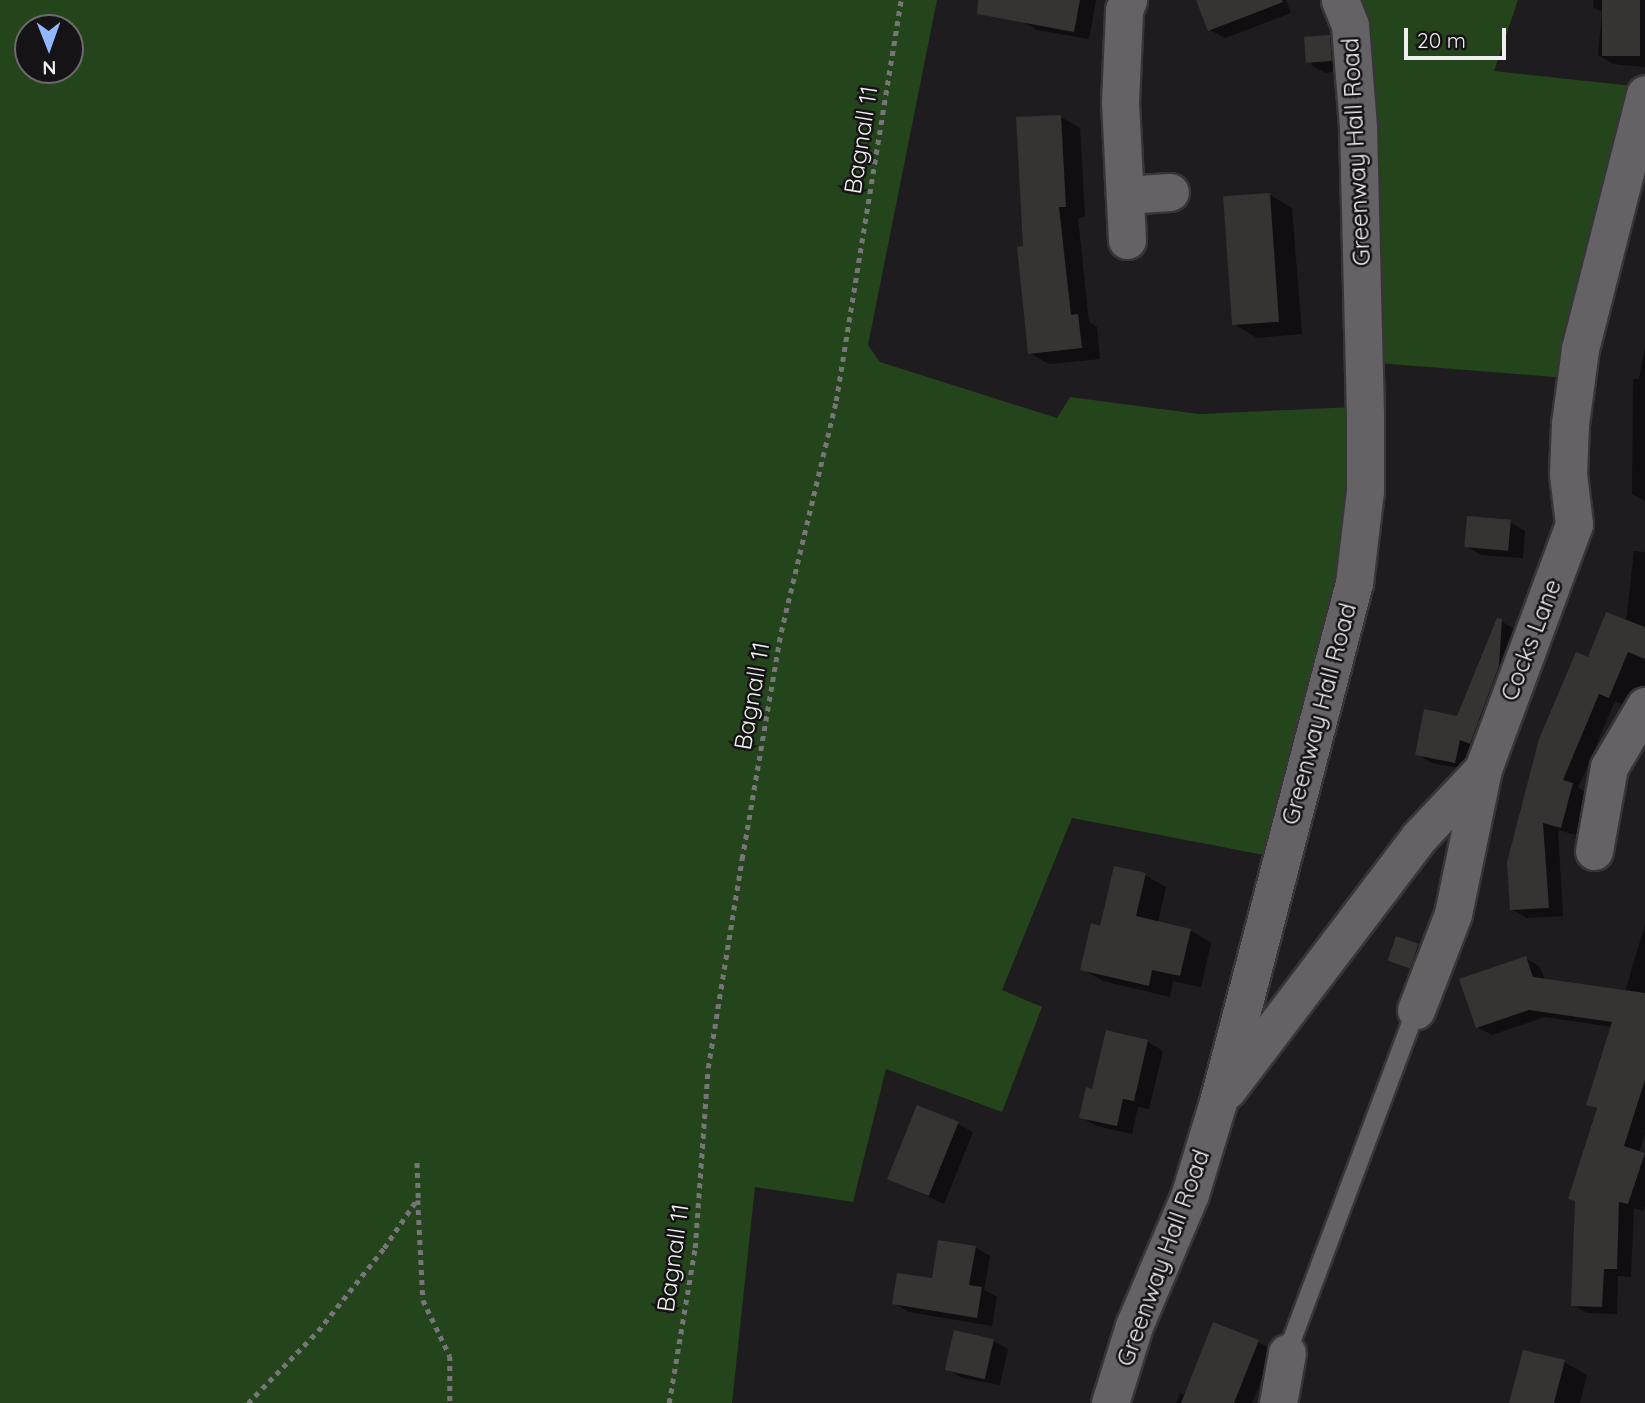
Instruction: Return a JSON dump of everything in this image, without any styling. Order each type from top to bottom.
[{"type":"street","points":[[1127,240],[1120,103],[1124,10],[1128,0]]},
{"type":"street","name":"Greenway Hall Road","points":[[1110,1403],[1134,1326],[1190,1194],[1218,1102],[1354,583],[1365,491],[1358,127],[1350,25],[1340,0]]},
{"type":"street","name":"Cocks Lane","points":[[1218,1102],[1419,836],[1483,769],[1574,524],[1568,474],[1580,349],[1645,94]]},
{"type":"street","points":[[1125,195],[1171,192]]},
{"type":"street","points":[[1594,851],[1609,767],[1645,706]]},
{"type":"street","points":[[1416,1010],[1453,914],[1483,769]]},
{"type":"street","points":[[1278,1403],[1287,1353]]},
{"type":"lane","points":[[1287,1353],[1416,1010]]},
{"type":"path","name":"Bagnall 11","points":[[669,1403],[695,1248],[708,1068],[742,859],[781,632],[836,401],[901,0]]},
{"type":"path","points":[[417,1160],[423,1300],[450,1356],[450,1403]]},
{"type":"path","points":[[248,1403],[318,1331],[384,1248],[418,1198]]},
{"type":"green space","points":[[0,0],[937,0],[868,345],[880,362],[1057,418],[1070,397],[1199,414],[1356,407],[1336,601],[1264,855],[1072,818],[1002,990],[1042,1007],[1002,1112],[886,1069],[853,1202],[755,1187],[732,1403],[0,1403]]},
{"type":"green space","points":[[1354,0],[1518,0],[1494,71],[1633,86],[1556,377],[1378,363],[1382,299],[1379,132],[1366,31]]},
{"type":"building","points":[[978,0],[1080,0],[1074,32],[977,14]]},
{"type":"building","points":[[1196,0],[1282,0],[1283,2],[1208,31]]},
{"type":"building","points":[[1602,0],[1640,0],[1640,56],[1602,56]]},
{"type":"building","points":[[1330,35],[1332,61],[1306,63],[1304,37]]},
{"type":"building","points":[[1061,115],[1066,207],[1059,207],[1071,315],[1078,314],[1082,348],[1028,354],[1017,247],[1023,246],[1016,117]]},
{"type":"building","points":[[1270,193],[1279,322],[1232,325],[1223,196]]},
{"type":"building","points":[[1467,516],[1511,520],[1508,551],[1464,547]]},
{"type":"building","points":[[1606,612],[1645,627],[1645,659],[1628,652],[1609,698],[1599,694],[1563,780],[1573,783],[1561,828],[1543,823],[1549,908],[1510,910],[1507,862],[1539,739],[1576,652],[1588,657]]},
{"type":"building","points":[[1497,618],[1502,619],[1499,666],[1470,744],[1460,740],[1455,763],[1415,755],[1424,709],[1457,716]]},
{"type":"building","points":[[1114,866],[1146,873],[1136,916],[1191,929],[1180,976],[1152,970],[1149,986],[1080,970],[1091,923],[1100,926]]},
{"type":"building","points":[[1396,936],[1419,944],[1410,968],[1388,961]]},
{"type":"building","points":[[1526,956],[1533,977],[1645,993],[1645,1080],[1624,1146],[1645,1153],[1628,1204],[1619,1202],[1617,1269],[1604,1269],[1602,1307],[1571,1306],[1575,1201],[1568,1199],[1597,1108],[1586,1105],[1612,1022],[1529,1010],[1476,1028],[1459,979]]},
{"type":"building","points":[[1106,1030],[1148,1040],[1134,1101],[1123,1099],[1117,1126],[1079,1118],[1086,1087],[1092,1089]]},
{"type":"building","points":[[917,1105],[959,1122],[929,1196],[887,1179]]},
{"type":"building","points":[[938,1240],[976,1246],[969,1285],[982,1287],[977,1318],[892,1304],[897,1273],[932,1278]]},
{"type":"building","points":[[1213,1322],[1259,1340],[1234,1403],[1181,1403]]},
{"type":"building","points":[[954,1330],[994,1339],[985,1379],[945,1370]]},
{"type":"building","points":[[1523,1350],[1565,1360],[1554,1403],[1509,1403]]}]
